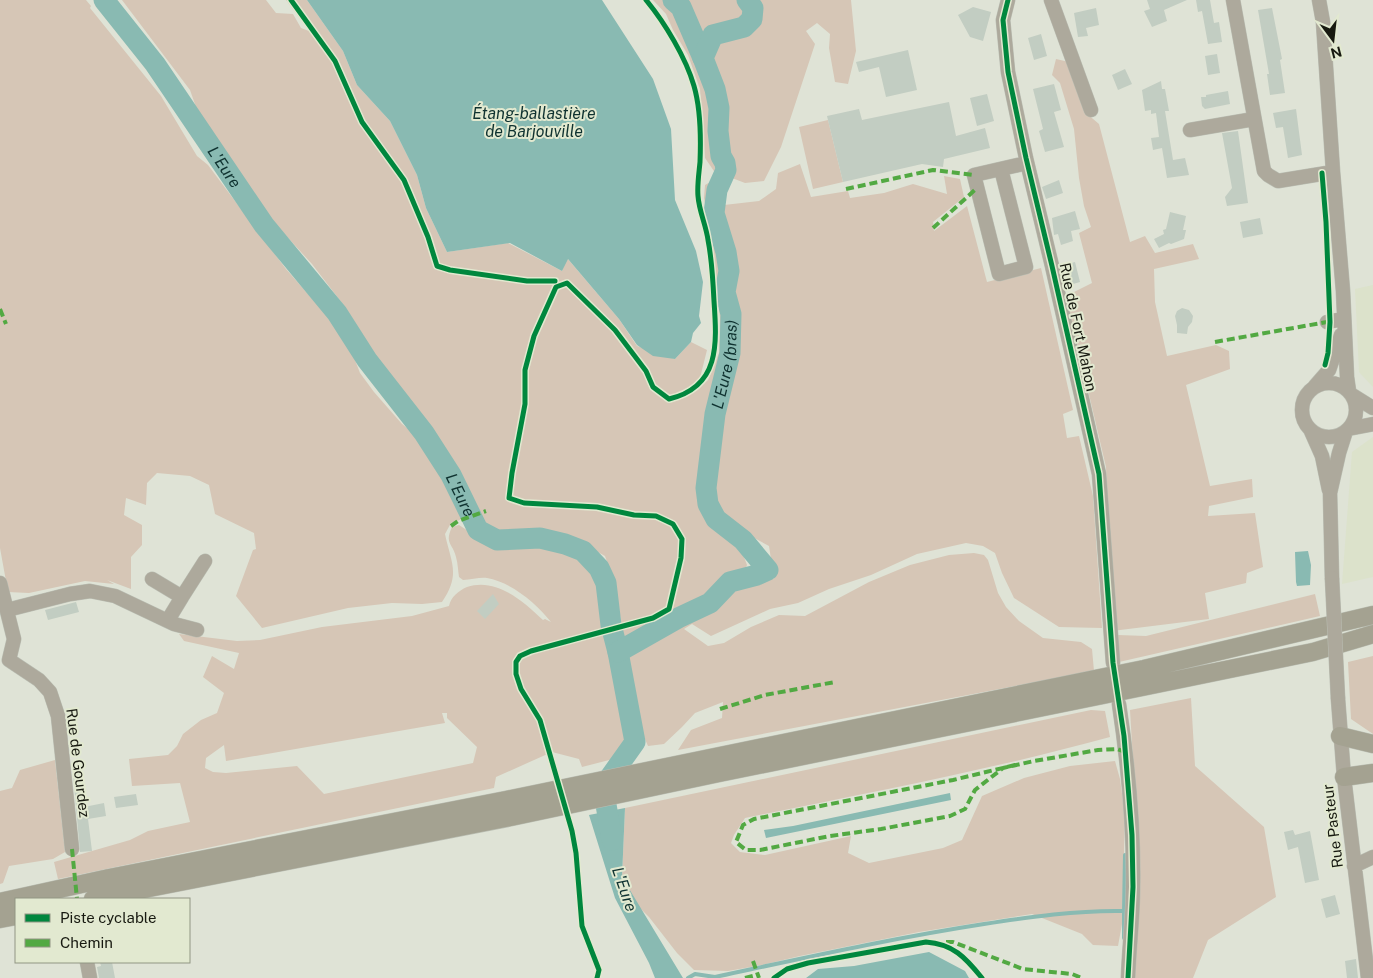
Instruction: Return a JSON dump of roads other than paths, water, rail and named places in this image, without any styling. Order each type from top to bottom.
[{"type":"main road","points":[[28,898],[111,886],[511,817],[718,764],[1144,669],[1373,615]]},
{"type":"main road","points":[[94,898],[111,886],[506,800],[718,764],[1313,652],[1373,634]]},
{"type":"main road","points":[[1313,652],[1344,653],[1373,647]]},
{"type":"main road","points":[[1340,736],[1373,744]]},
{"type":"main road","points":[[1344,777],[1373,773]]},
{"type":"main road","points":[[0,902],[15,900]]},
{"type":"main road","points":[[0,919],[15,916]]},
{"type":"street","name":"Rue de Fort Mahon","points":[[1008,0],[1003,20],[1008,72],[1027,163],[1099,474],[1113,663]]},
{"type":"street","points":[[1051,0],[1091,110]]},
{"type":"street","points":[[1233,0],[1264,170],[1268,176],[1278,181],[1332,172]]},
{"type":"street","points":[[1310,429],[1322,436],[1340,435],[1353,424],[1356,415],[1356,406],[1346,377],[1343,291],[1332,172],[1323,22],[1319,0]]},
{"type":"street","points":[[1190,130],[1254,119]]},
{"type":"street","points":[[1001,169],[1026,267],[999,274],[974,175],[1027,163]]},
{"type":"street","points":[[1327,322],[1343,323]]},
{"type":"street","points":[[1330,493],[1326,482],[1322,456],[1303,417],[1302,408],[1304,399],[1329,370],[1343,323]]},
{"type":"street","points":[[1315,387],[1325,383],[1334,383],[1342,386],[1373,408]]},
{"type":"street","points":[[1347,430],[1373,424]]},
{"type":"street","points":[[1330,493],[1339,453],[1347,430]]},
{"type":"street","name":"Rue Pasteur","points":[[1330,493],[1340,736],[1368,978]]},
{"type":"street","points":[[168,620],[205,561]]},
{"type":"street","points":[[152,578],[182,597]]},
{"type":"street","name":"Rue de Gourdez","points":[[0,584],[14,639],[5,664],[39,680],[50,692],[58,716],[72,849]]},
{"type":"street","points":[[7,610],[70,594],[90,591],[114,596],[168,620],[197,630]]},
{"type":"street","points":[[1119,704],[1124,736],[1132,835],[1133,887],[1128,978]]},
{"type":"street","points":[[1354,866],[1373,857]]},
{"type":"street","points":[[87,963],[90,978]]},
{"type":"water","name":"Étang-ballastière de Barjouville","points":[[307,0],[602,0],[653,79],[671,129],[675,200],[696,251],[703,282],[699,316],[701,323],[693,333],[691,342],[675,359],[653,356],[637,345],[619,319],[568,259],[562,271],[510,243],[447,252],[426,208],[417,175],[390,121],[357,85],[343,51]]},
{"type":"water","points":[[1308,551],[1311,565],[1310,585],[1297,586],[1295,552]]},
{"type":"water","points":[[950,793],[951,800],[766,838],[764,830],[793,826]]},
{"type":"water","points":[[625,808],[622,877],[683,978],[655,978],[615,898],[589,815]]},
{"type":"water","points":[[929,952],[965,971],[969,978],[806,978],[818,969],[854,966]]},
{"type":"waterway","name":"L'Eure","points":[[104,0],[155,64],[264,225],[337,313],[367,360],[424,433],[451,475],[478,530],[497,540],[540,538],[565,544],[583,551],[599,568],[606,583],[611,625],[635,742],[603,787],[612,840]]},
{"type":"waterway","points":[[673,0],[681,7],[703,58]]},
{"type":"waterway","name":"L'Eure (bras)","points":[[618,652],[678,618],[710,603],[730,582],[768,570],[743,540],[716,519],[708,504],[706,488],[715,414],[730,353],[731,314],[725,292],[729,271],[726,252],[714,213],[717,190],[726,170],[721,156],[718,131],[719,108],[715,89],[703,58],[713,35],[744,27],[752,19],[753,8],[747,0]]},
{"type":"waterway","points":[[1124,911],[1125,855]]},
{"type":"waterway","points":[[688,978],[695,974],[715,977],[916,936],[1019,919],[1071,913],[1124,911],[1124,938]]}]
